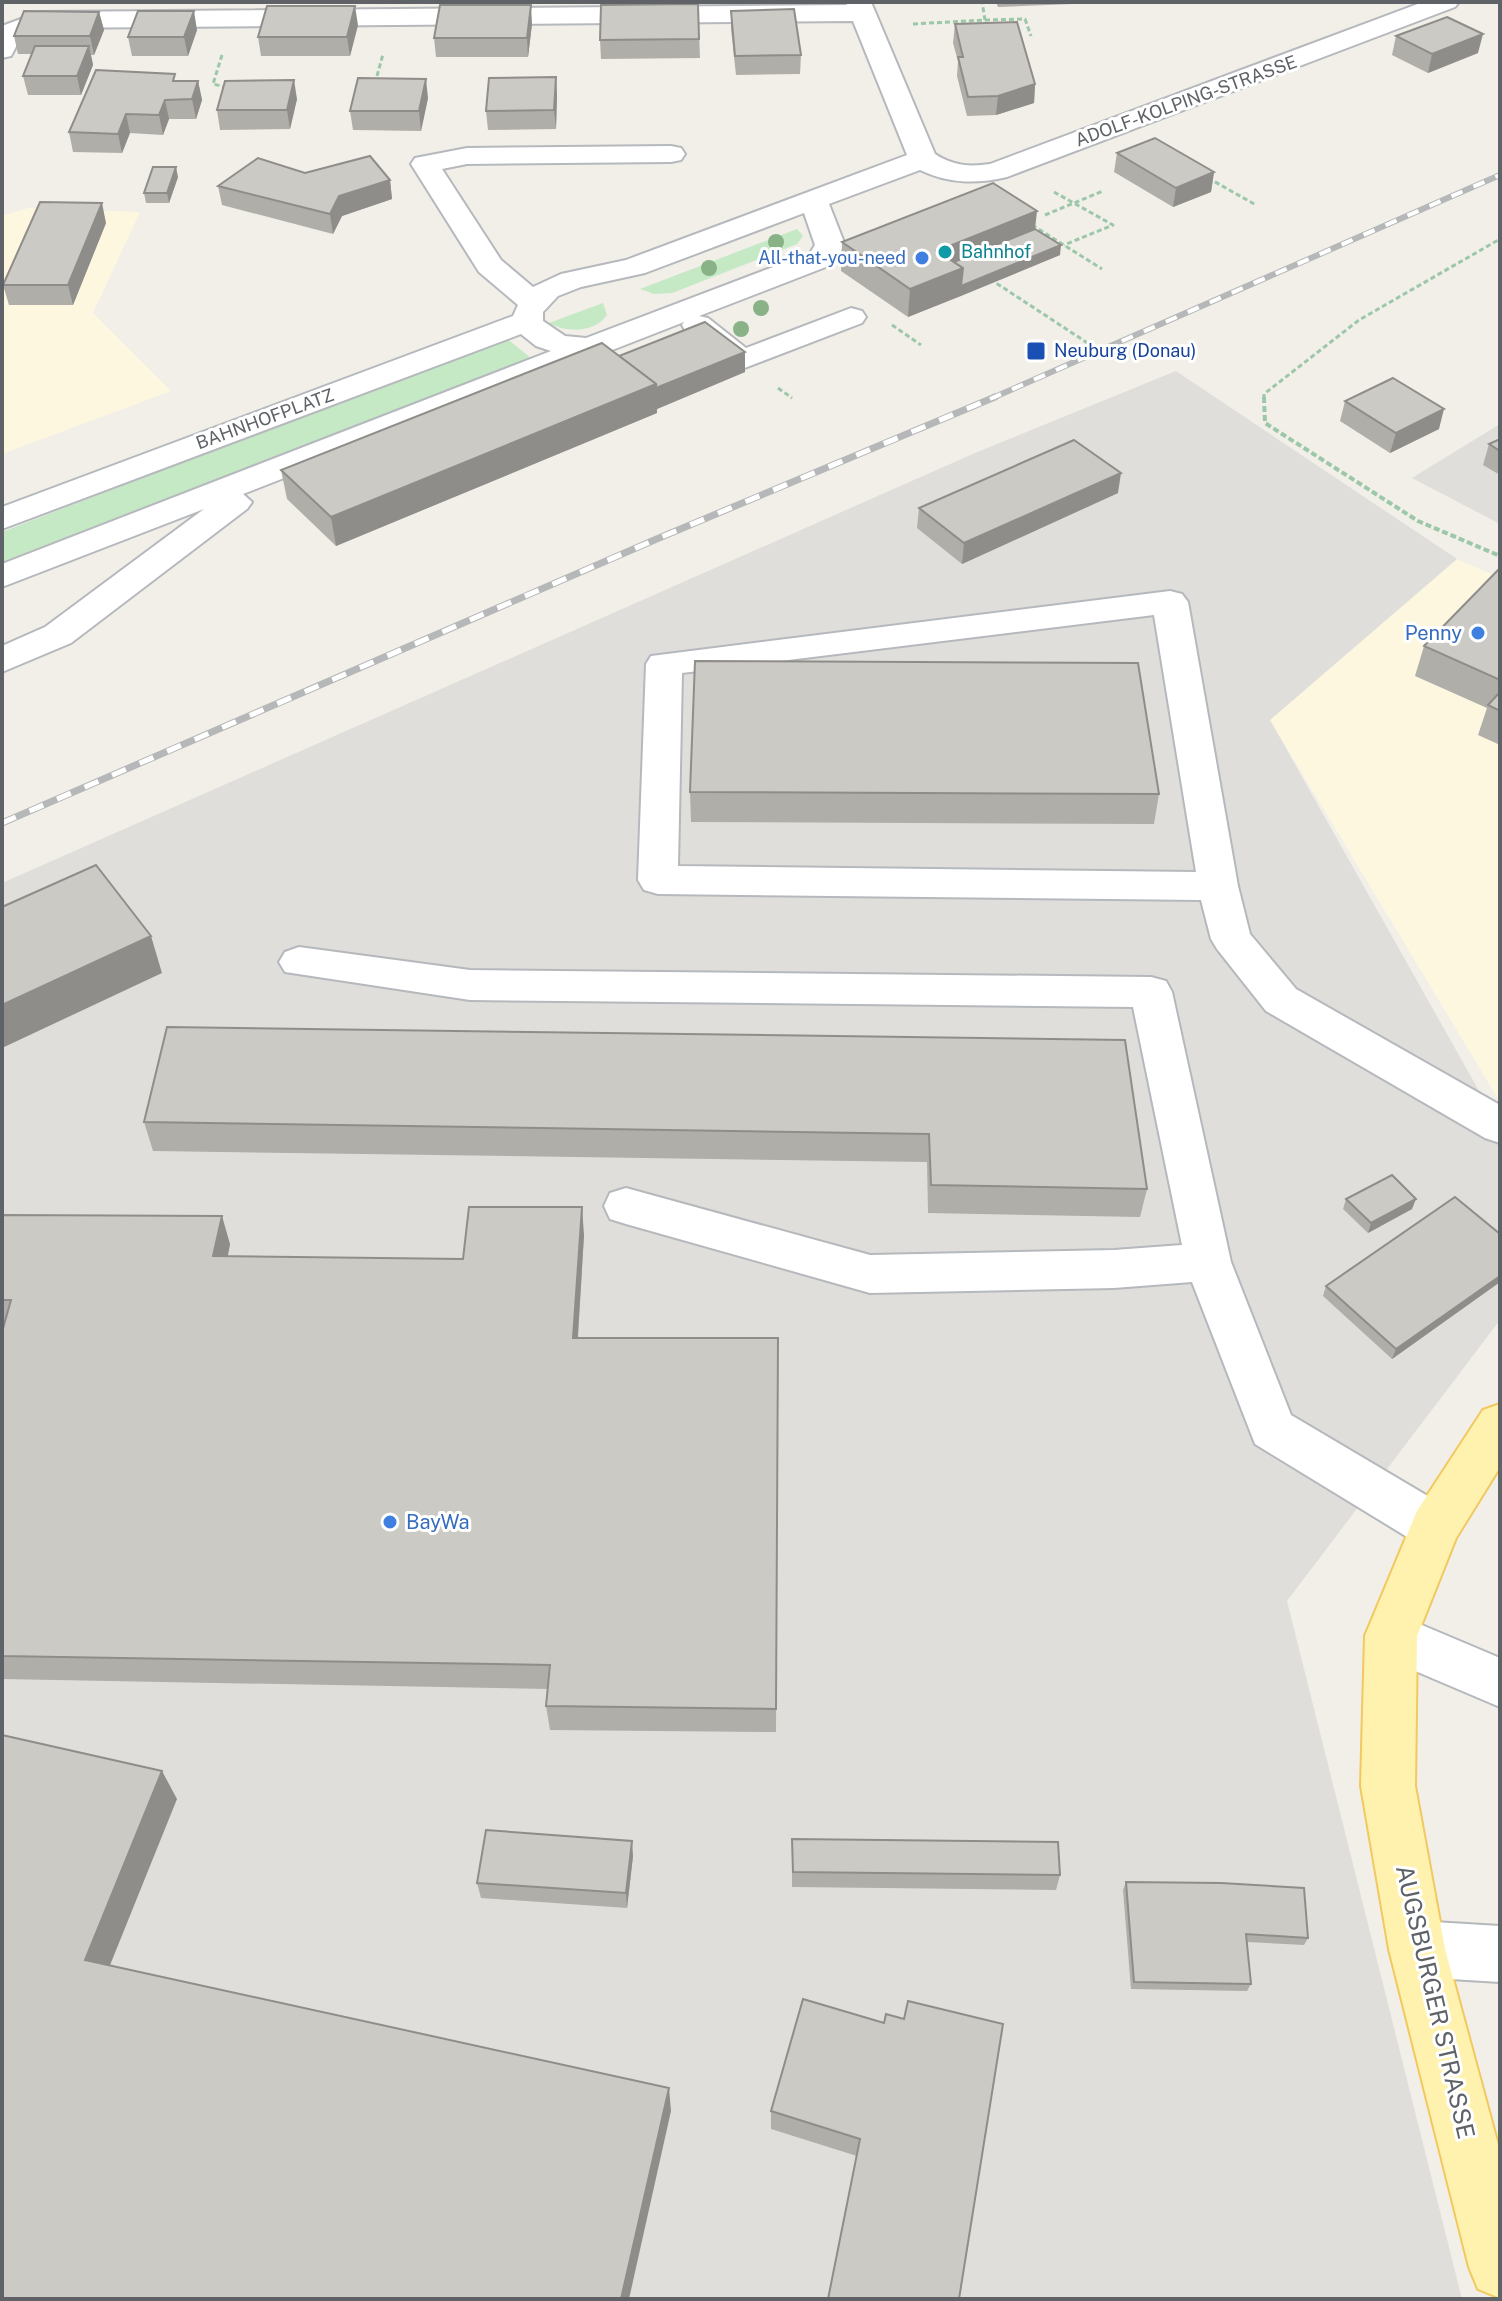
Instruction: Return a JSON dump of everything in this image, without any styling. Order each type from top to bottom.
[{"type":"main road","name":"AUGSBURGER STRASSE","points":[[1500,1425],[1435,1527],[1391,1636],[1388,1786],[1417,1949],[1500,2267]]},
{"type":"street","name":"ADOLF-KOLPING-STRASSE","points":[[923,159],[953,173],[997,171],[1446,2]]},
{"type":"street","points":[[2,50],[10,32],[40,20],[862,14],[923,159]]},
{"type":"street","points":[[590,347],[573,347],[542,338],[531,312],[490,266],[425,164],[467,156],[671,154]]},
{"type":"street","name":"BAHNHOFPLATZ","points":[[2,519],[531,312],[547,290],[572,280],[634,267],[923,159]]},
{"type":"street","points":[[2,576],[821,259],[830,245],[813,199]]},
{"type":"street","points":[[628,334],[634,267]]},
{"type":"street","points":[[682,314],[742,360],[851,317]]},
{"type":"street","points":[[2,660],[58,635],[278,469]]},
{"type":"street","points":[[1218,886],[658,880],[664,664],[1170,602],[1218,886],[1231,939],[1281,1000],[1500,1126]]},
{"type":"street","points":[[299,962],[470,985],[1151,992],[1208,1262],[1272,1429],[1435,1527]]},
{"type":"street","points":[[626,1206],[870,1274],[1114,1269],[1208,1262]]},
{"type":"street","points":[[1391,1636],[1500,1683]]},
{"type":"street","points":[[1417,1949],[1500,1954]]},
{"type":"path","points":[[982,2],[985,20]]},
{"type":"path","points":[[862,14],[1025,19],[1031,36]]},
{"type":"path","points":[[1196,170],[1256,205]]},
{"type":"path","points":[[1044,186],[1113,225],[1064,245]]},
{"type":"path","points":[[1045,215],[1103,191]]},
{"type":"path","points":[[1024,221],[1102,269]]},
{"type":"path","points":[[1500,239],[1359,320],[1264,394],[1265,423],[1418,521],[1500,556]]},
{"type":"path","points":[[984,275],[1089,344]]},
{"type":"path","points":[[890,323],[921,345]]},
{"type":"shaded area","points":[[28,208],[140,212],[93,313],[171,391],[2,454],[2,216]]},
{"type":"shaded area","points":[[1176,371],[1457,559],[1270,720],[1500,1128],[1500,1320],[1287,1601],[1462,2299],[2,2299],[2,883],[975,453]]},
{"type":"shaded area","points":[[1500,424],[1500,524],[1412,478]]},
{"type":"shaded area","points":[[1457,559],[1500,578],[1500,1102],[1270,720]]},
{"type":"green space","points":[[797,229],[803,236],[797,244],[672,293],[654,294],[640,289]]},
{"type":"green space","points":[[603,303],[607,315],[588,328],[572,330],[549,323]]},
{"type":"green space","points":[[506,338],[532,359],[2,567],[2,532]]},
{"type":"building","points":[[698,4],[699,39],[600,40],[601,5]]},
{"type":"building","points":[[440,5],[531,5],[527,38],[434,38]]},
{"type":"building","points":[[267,6],[355,6],[347,37],[258,37]]},
{"type":"building","points":[[794,9],[801,55],[735,56],[731,11]]},
{"type":"building","points":[[24,11],[99,12],[90,36],[14,36]]},
{"type":"building","points":[[138,11],[194,11],[184,37],[128,37]]},
{"type":"building","points":[[1447,17],[1483,34],[1432,54],[1396,36]]},
{"type":"building","points":[[1017,22],[1035,84],[998,96],[968,97],[958,57],[963,57],[955,24]]},
{"type":"building","points":[[35,46],[89,46],[77,76],[23,76]]},
{"type":"building","points":[[96,70],[175,74],[173,81],[198,81],[192,99],[165,100],[159,115],[126,114],[118,134],[69,132]]},
{"type":"building","points":[[556,77],[554,110],[486,111],[489,78]]},
{"type":"building","points":[[358,78],[426,79],[419,111],[350,111]]},
{"type":"building","points":[[294,80],[287,110],[217,110],[225,81]]},
{"type":"building","points":[[1155,138],[1214,172],[1176,188],[1117,153]]},
{"type":"building","points":[[370,156],[390,180],[339,196],[330,214],[218,186],[258,158],[305,173]]},
{"type":"building","points":[[153,167],[176,167],[167,193],[144,193]]},
{"type":"building","points":[[993,183],[1037,211],[937,251],[963,268],[910,289],[842,242]]},
{"type":"building","points":[[40,202],[102,203],[68,285],[3,285]]},
{"type":"building","points":[[1035,229],[1061,245],[961,286],[963,268],[954,262]]},
{"type":"building","points":[[705,322],[745,352],[656,388],[656,384],[619,356]]},
{"type":"building","points":[[602,343],[656,384],[331,517],[281,470]]},
{"type":"building","points":[[1393,378],[1444,409],[1396,433],[1345,401]]},
{"type":"building","points":[[1500,439],[1500,451],[1489,444]]},
{"type":"building","points":[[1074,440],[1121,473],[964,543],[919,508]]},
{"type":"building","points":[[1500,568],[1500,680],[1424,646]]},
{"type":"building","points":[[695,661],[1138,663],[1159,794],[690,792]]},
{"type":"building","points":[[1500,692],[1500,711],[1488,705]]},
{"type":"building","points":[[96,865],[151,936],[2,1005],[2,907]]},
{"type":"building","points":[[167,1027],[1125,1040],[1147,1189],[931,1185],[929,1134],[144,1122]]},
{"type":"building","points":[[1392,1175],[1416,1199],[1371,1223],[1346,1199]]},
{"type":"building","points":[[1455,1197],[1500,1234],[1500,1276],[1396,1349],[1326,1286]]},
{"type":"building","name":"BayWa","points":[[469,1207],[582,1207],[573,1338],[778,1338],[776,1709],[546,1706],[550,1665],[2,1656],[2,1332],[11,1300],[2,1300],[2,1215],[222,1216],[213,1256],[463,1259]]},
{"type":"building","points":[[2,1735],[162,1771],[85,1960],[669,2088],[621,2299],[2,2299]]},
{"type":"building","points":[[486,1830],[632,1841],[626,1893],[477,1883]]},
{"type":"building","points":[[792,1839],[1058,1842],[1060,1875],[793,1872]]},
{"type":"building","points":[[1126,1882],[1304,1888],[1308,1938],[1246,1934],[1251,1984],[1134,1982]]},
{"type":"building","points":[[803,1999],[884,2023],[886,2014],[904,2019],[908,2001],[1003,2024],[959,2299],[828,2299],[860,2139],[771,2111]]},
{"type":"railway","points":[[990,399],[1500,175]]},
{"type":"railway","points":[[2,823],[659,538],[995,397]]},
{"type":"place","name":"Bahnhof","points":[[945,252]]},
{"type":"place","name":"All-that-you-need","points":[[922,258]]},
{"type":"place","name":"Neuburg (Donau)","points":[[1036,351]]},
{"type":"place","name":"Penny","points":[[1478,633]]},
{"type":"place","name":"BayWa","points":[[390,1522]]}]
